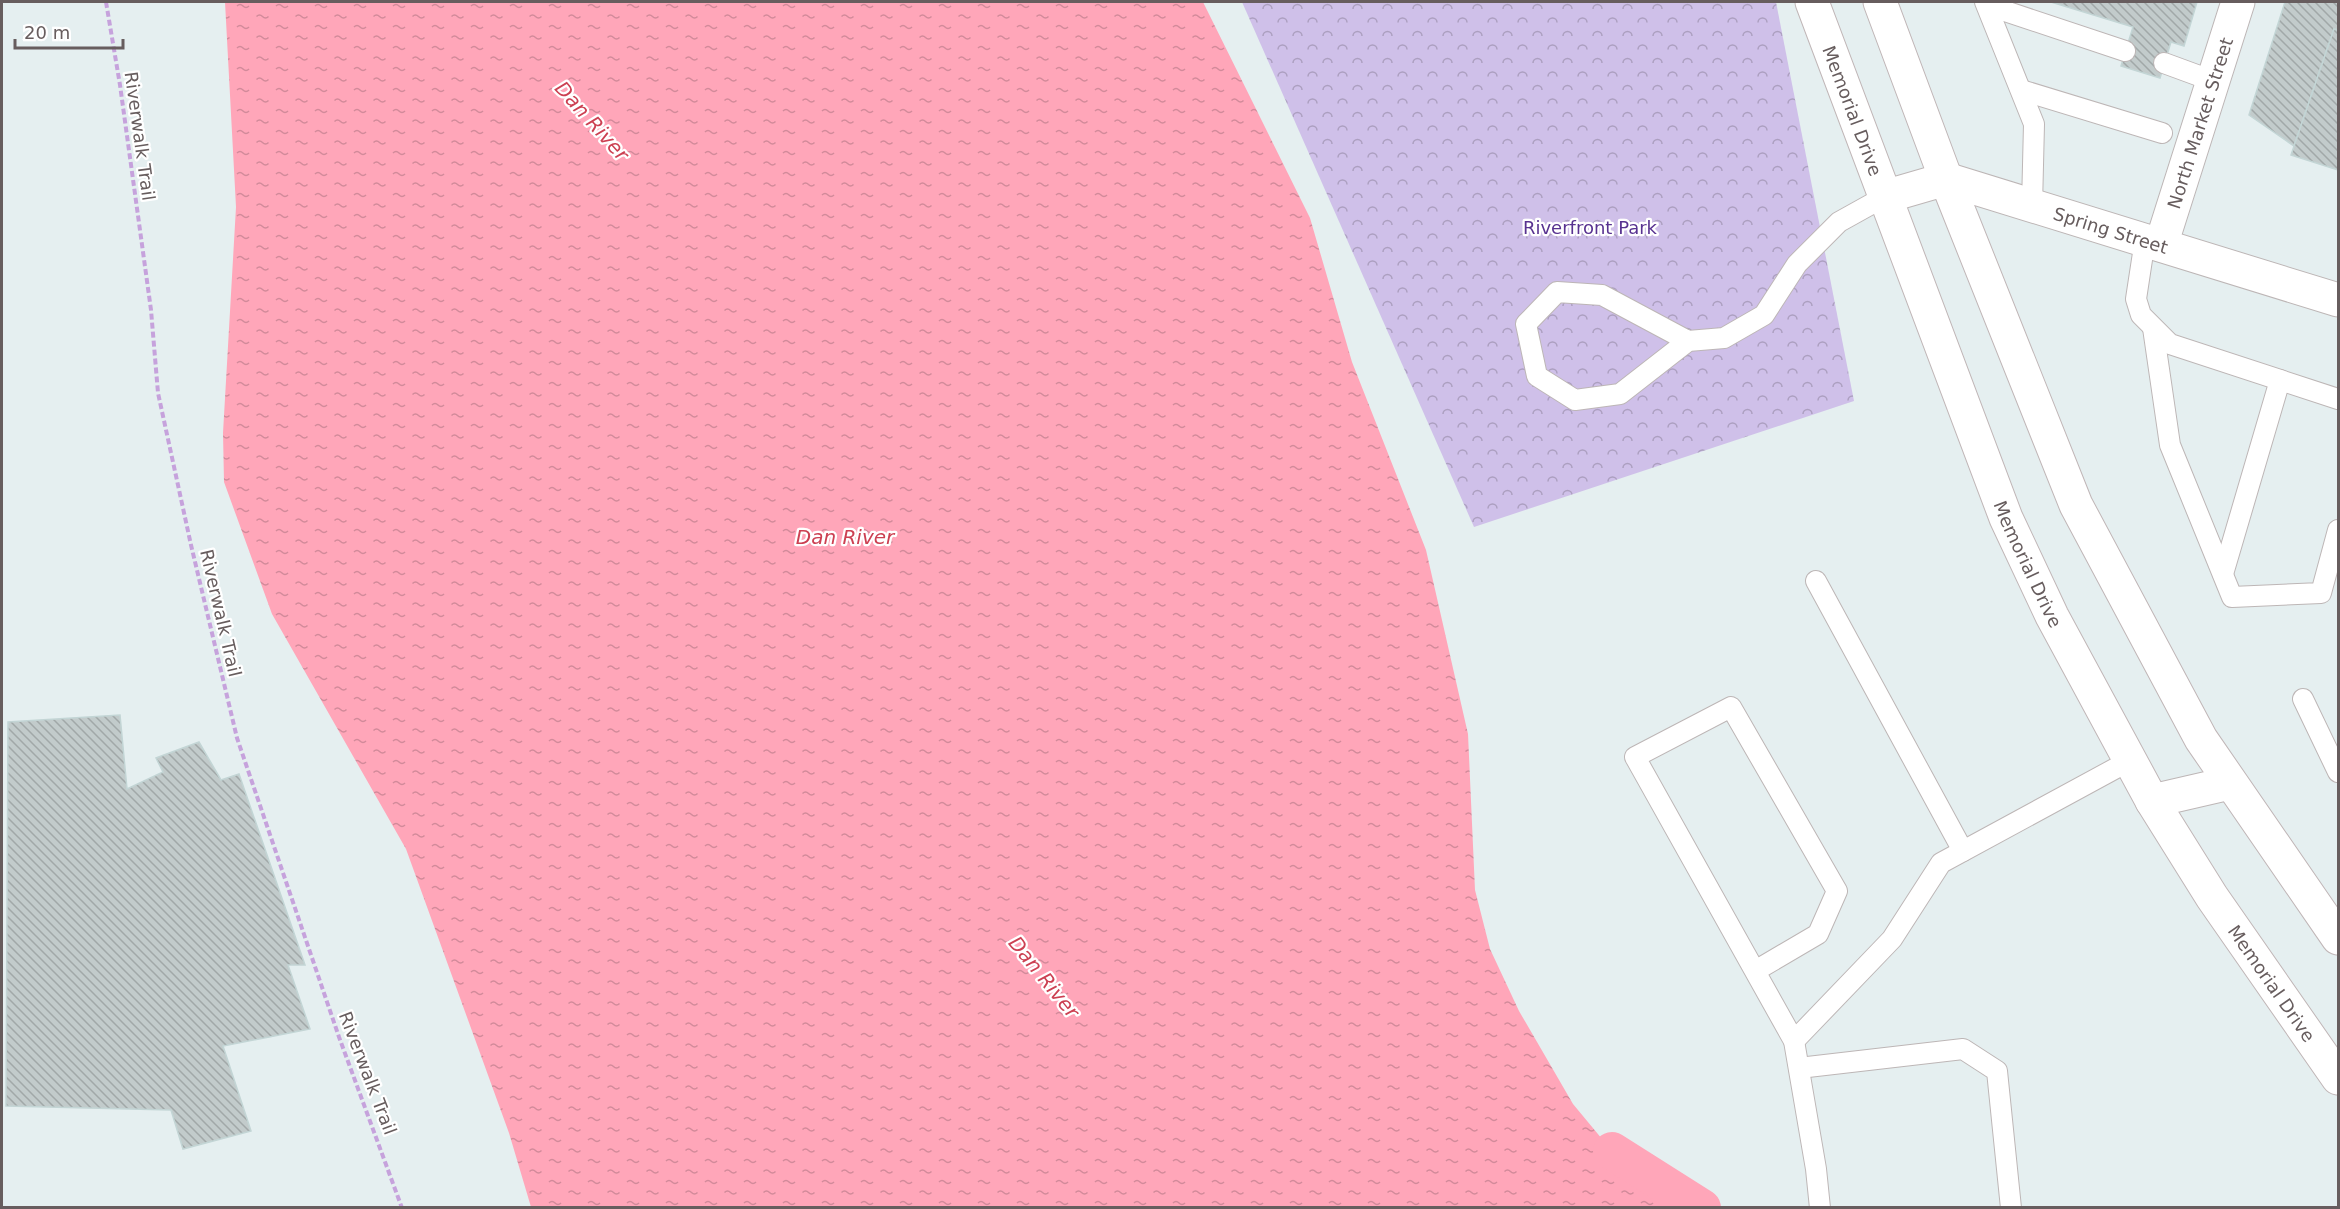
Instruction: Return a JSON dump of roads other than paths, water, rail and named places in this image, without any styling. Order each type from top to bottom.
[{"type":"main road","name":"Memorial Drive","points":[[1812,2],[2006,518],[2052,616],[2152,801],[2212,897],[2338,1078]]},
{"type":"main road","points":[[1880,2],[1946,179],[2076,505],[2201,739],[2338,939]]},
{"type":"main road","name":"North Market Street","points":[[2153,243],[2213,81],[2238,2]]},
{"type":"main road","points":[[1884,197],[1946,179]]},
{"type":"main road","name":"Spring Street","points":[[1946,179],[2338,300]]},
{"type":"main road","points":[[2152,801],[2230,783]]},
{"type":"lane","points":[[1986,3],[2126,51]]},
{"type":"lane","points":[[1986,3],[2034,124],[2032,206]]},
{"type":"lane","points":[[2164,63],[2213,81]]},
{"type":"lane","points":[[2021,90],[2162,133]]},
{"type":"lane","points":[[1688,341],[1620,394],[1575,400],[1537,376],[1526,324],[1557,292],[1602,295],[1688,341],[1724,338],[1764,315],[1797,264],[1839,222],[1884,197]]},
{"type":"lane","points":[[2153,243],[2136,299],[2141,315],[2170,344],[2338,399]]},
{"type":"lane","points":[[2153,328],[2170,445],[2232,597],[2321,593],[2338,530]]},
{"type":"lane","points":[[2223,574],[2280,380]]},
{"type":"lane","points":[[1816,581],[1964,851]]},
{"type":"lane","points":[[2303,699],[2338,772]]},
{"type":"lane","points":[[1755,971],[1818,934],[1837,891],[1731,707],[1635,757],[1794,1041],[1816,1169],[1820,1208]]},
{"type":"lane","points":[[1794,1041],[1892,939],[1941,863],[2129,761]]},
{"type":"lane","points":[[1798,1068],[1963,1049],[1997,1071],[2011,1208]]},
{"type":"water","name":"Dan River","points":[[225,2],[1203,2],[1310,218],[1352,362],[1426,550],[1468,734],[1475,890],[1490,949],[1519,1011],[1573,1104],[1612,1151],[1669,1207],[531,1207],[509,1133],[406,849],[272,614],[224,482],[223,433],[236,207]]},
{"type":"waterway","points":[[1612,1151],[1702,1208]]},
{"type":"park label","name":"Riverfront Park","points":[[1590,227]]}]
